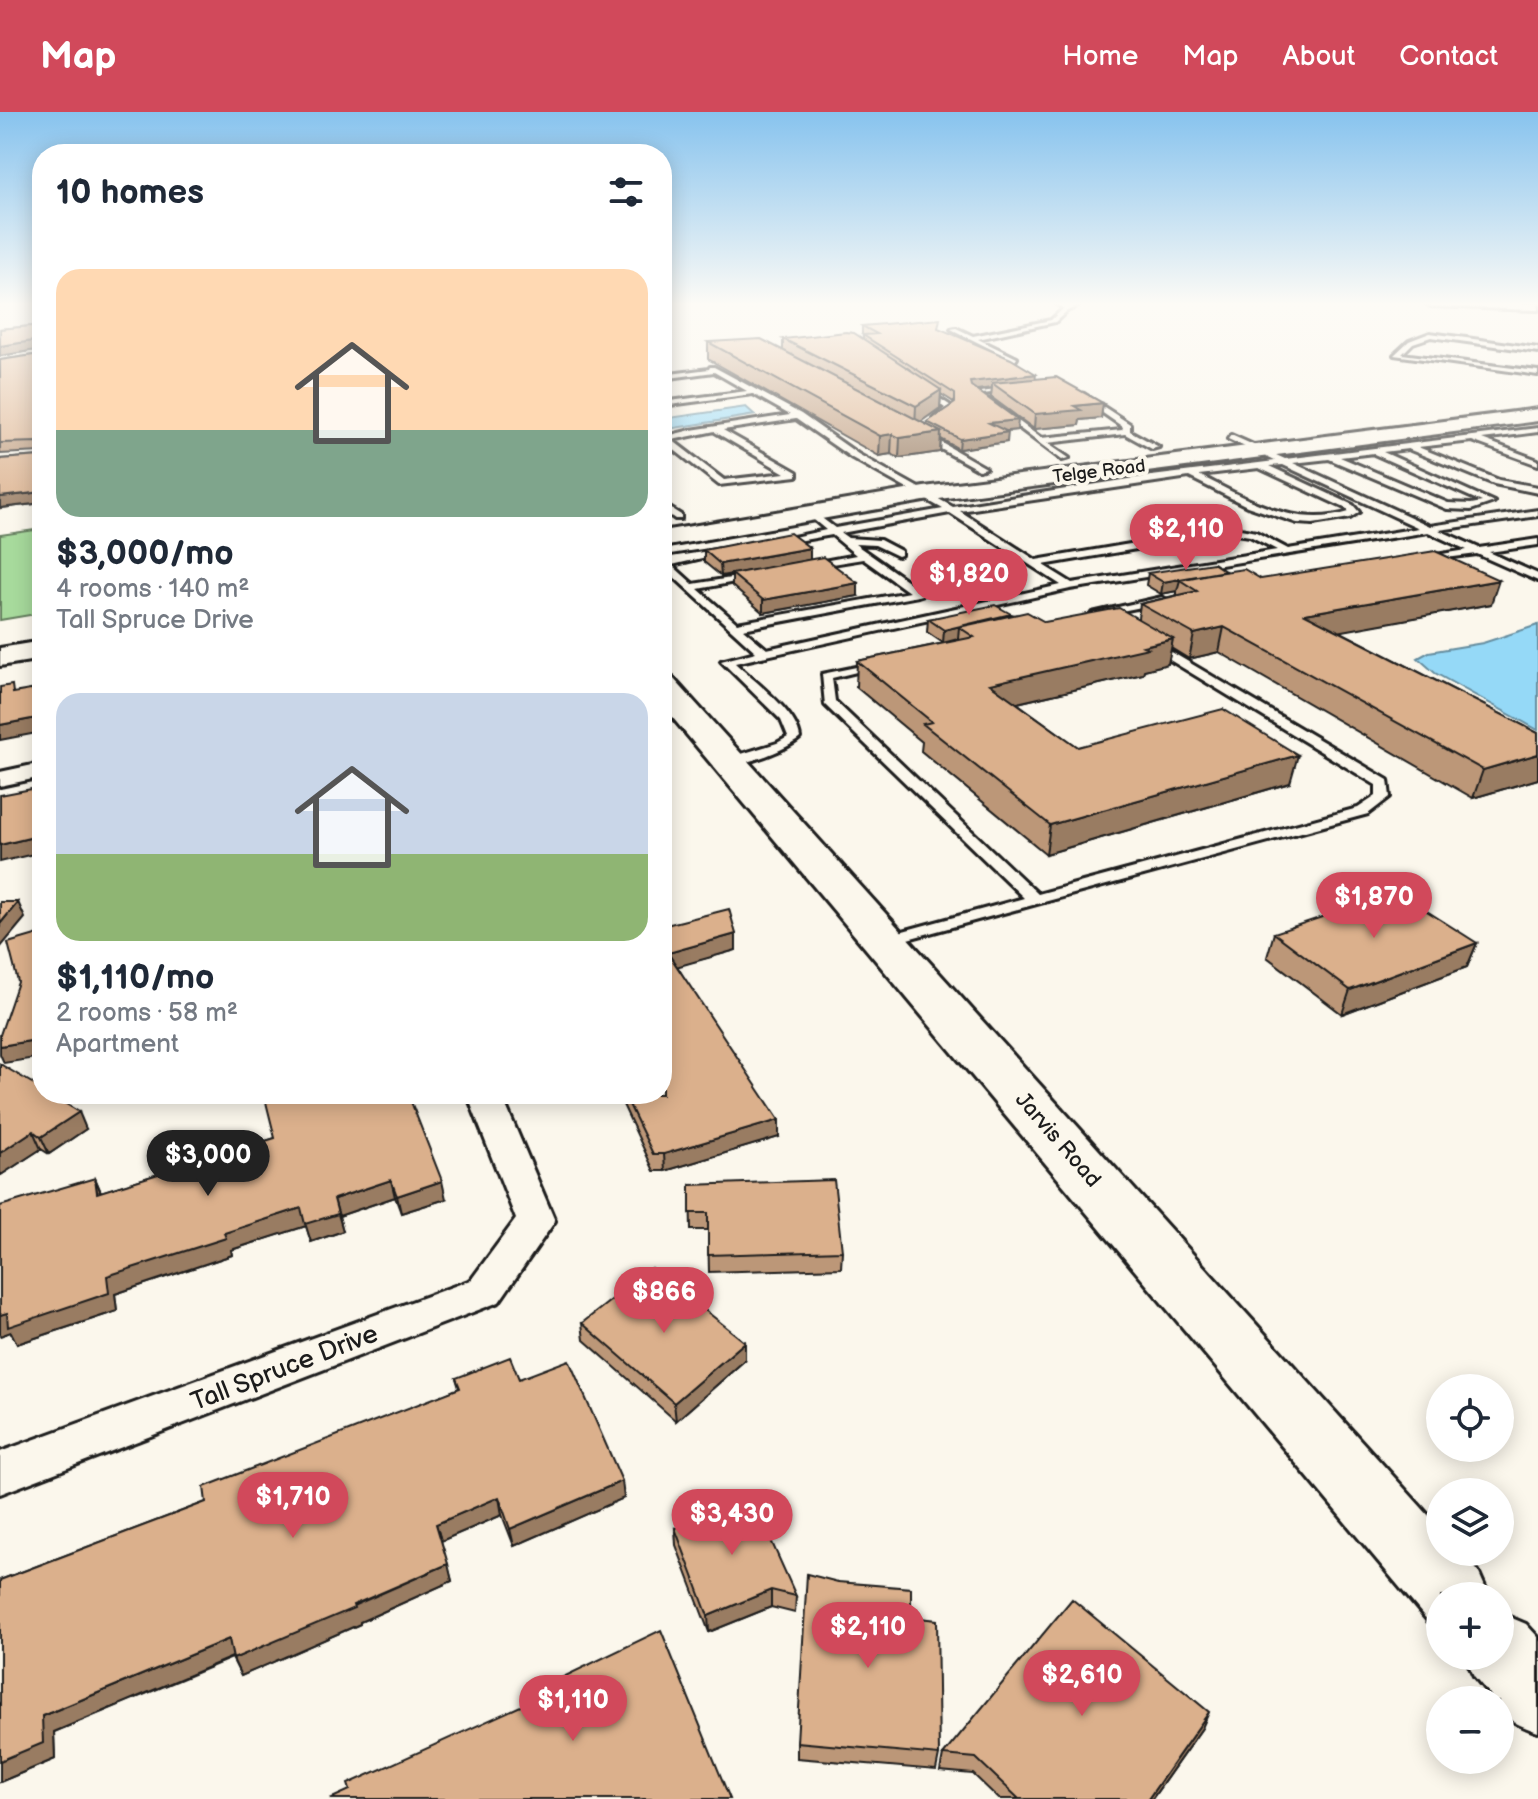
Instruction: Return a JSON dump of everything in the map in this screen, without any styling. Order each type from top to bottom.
[{"type":"main road","name":"Telge Road","points":[[672,513],[982,468],[1538,399]]},
{"type":"main road","name":"Telge Road","points":[[672,537],[924,494],[1260,458],[1448,434],[1538,415]]},
{"type":"main road","points":[[0,633],[32,628]]},
{"type":"main road","points":[[0,657],[32,652]]},
{"type":"main road","name":"Jarvis Road","points":[[672,696],[887,940],[1441,1582]]},
{"type":"main road","points":[[1514,1666],[1538,1694]]},
{"type":"street","points":[[0,779],[32,772]]},
{"type":"street","name":"Tall Spruce Drive","points":[[0,1473],[485,1291],[536,1221],[488,1104]]},
{"type":"lane","points":[[737,382],[798,416],[855,456],[952,510],[1070,586]]},
{"type":"lane","points":[[920,387],[950,408],[916,432],[982,468]]},
{"type":"lane","points":[[1027,388],[976,393],[1065,458]]},
{"type":"lane","points":[[1077,391],[1127,426],[1126,432]]},
{"type":"lane","points":[[672,403],[755,392]]},
{"type":"lane","points":[[672,437],[798,416]]},
{"type":"lane","points":[[672,444],[722,483],[794,474],[718,430]]},
{"type":"lane","points":[[1448,434],[1473,439],[1538,430]]},
{"type":"lane","points":[[1039,441],[1126,432],[1155,447]]},
{"type":"lane","points":[[1448,434],[1538,473]]},
{"type":"lane","points":[[755,545],[952,510],[1190,474],[1260,458],[1284,462],[1408,447],[1448,434],[1473,439],[1538,463]]},
{"type":"lane","points":[[1231,437],[1260,458],[1354,512],[1334,518],[1276,512],[1240,499]]},
{"type":"lane","points":[[1408,447],[1497,482],[1497,486],[1526,496],[1538,492]]},
{"type":"lane","points":[[1331,457],[1443,504],[1471,507],[1490,502],[1370,452]]},
{"type":"lane","points":[[1370,452],[1469,496],[1443,504]]},
{"type":"lane","points":[[1260,458],[1284,462],[1538,578]]},
{"type":"lane","points":[[1190,474],[1298,527],[1361,518]]},
{"type":"lane","points":[[811,513],[918,593]]},
{"type":"lane","points":[[1377,515],[1393,513]]},
{"type":"lane","points":[[730,762],[781,746],[794,738],[793,729],[786,718],[727,661],[1070,586],[1538,513]]},
{"type":"lane","points":[[1035,563],[1230,530],[1253,534],[1287,552]]},
{"type":"lane","points":[[847,541],[877,542],[898,553]]},
{"type":"lane","points":[[1421,560],[1538,542]]},
{"type":"lane","points":[[672,560],[740,548]]},
{"type":"lane","points":[[823,552],[837,561]]},
{"type":"lane","points":[[798,566],[865,556]]},
{"type":"lane","points":[[735,627],[918,593],[939,586],[940,581],[920,567]]},
{"type":"lane","points":[[728,568],[739,579]]},
{"type":"lane","points":[[672,570],[764,653]]},
{"type":"lane","points":[[691,587],[760,575]]},
{"type":"lane","points":[[1082,616],[1175,598]]},
{"type":"lane","points":[[1097,613],[1119,625]]},
{"type":"lane","points":[[887,940],[1363,811],[1383,797],[1383,783],[1145,640]]},
{"type":"lane","points":[[884,662],[826,676],[829,702],[1035,900]]},
{"type":"green space","points":[[32,530],[32,615],[0,620],[0,535]]},
{"type":"water","points":[[746,407],[755,415],[672,428],[672,418]]},
{"type":"water","points":[[1538,625],[1538,730],[1435,673],[1418,658],[1429,652],[1483,643]]},
{"type":"building","points":[[0,382],[32,382],[32,442],[0,443]]},
{"type":"building","points":[[781,382],[844,382],[941,432],[900,438],[892,434],[880,436]]},
{"type":"building","points":[[868,382],[928,382],[941,390],[916,406]]},
{"type":"building","points":[[936,382],[972,382],[971,386],[1018,420],[989,423],[1008,432],[960,439],[927,422],[955,403],[955,394]]},
{"type":"building","points":[[1065,382],[1103,403],[1074,406],[1081,410],[1035,414],[992,383]]},
{"type":"building","points":[[32,457],[32,493],[0,497],[0,459]]},
{"type":"building","points":[[790,533],[810,548],[720,564],[704,550]]},
{"type":"building","points":[[1435,551],[1499,580],[1305,614],[1538,733],[1538,754],[1483,770],[1224,627],[1194,634],[1140,604],[1197,591],[1180,580],[1209,574],[1244,569],[1261,579]]},
{"type":"building","points":[[823,557],[858,583],[763,600],[732,574]]},
{"type":"building","points":[[1213,563],[1225,571],[1163,582],[1148,573]]},
{"type":"building","points":[[995,605],[1011,614],[944,630],[928,619]]},
{"type":"building","points":[[1119,608],[1173,639],[1143,646],[1148,648],[990,684],[1078,747],[1223,709],[1298,755],[1050,825],[923,724],[932,722],[857,661],[974,637],[959,627],[1027,612],[1045,622]]},
{"type":"building","points":[[12,685],[13,693],[32,690],[32,719],[0,725],[0,687]]},
{"type":"building","points":[[32,789],[32,837],[0,845],[0,795]]},
{"type":"building","points":[[1397,892],[1477,943],[1350,990],[1274,933]]},
{"type":"building","points":[[0,902],[18,902],[0,924]]},
{"type":"building","points":[[729,909],[736,934],[672,952],[672,923]]},
{"type":"building","points":[[32,936],[32,1041],[0,1046],[0,1035],[18,982],[8,943]]},
{"type":"building","points":[[672,959],[779,1120],[664,1154],[653,1154],[629,1104],[672,1104]]},
{"type":"building","points":[[0,1064],[32,1083],[32,1104],[66,1104],[79,1112],[41,1137],[33,1131],[0,1153]]},
{"type":"building","points":[[266,1104],[412,1104],[442,1181],[397,1196],[391,1180],[334,1199],[338,1214],[305,1224],[301,1208],[224,1233],[226,1238],[107,1276],[109,1293],[8,1327],[7,1313],[0,1315],[0,1206],[95,1178],[97,1193],[275,1138]]},
{"type":"building","points":[[834,1180],[842,1251],[708,1255],[708,1213],[690,1213],[690,1185]]},
{"type":"building","points":[[652,1268],[745,1342],[674,1403],[582,1323]]},
{"type":"building","points":[[510,1357],[519,1379],[569,1360],[622,1481],[510,1529],[499,1497],[436,1524],[448,1564],[233,1659],[229,1639],[42,1716],[43,1743],[0,1761],[0,1580],[206,1502],[204,1487],[460,1388],[456,1378]]},
{"type":"building","points":[[752,1498],[796,1596],[771,1590],[708,1616],[675,1528]]},
{"type":"building","points":[[807,1574],[838,1582],[911,1588],[911,1617],[937,1620],[939,1755],[797,1742]]},
{"type":"building","points":[[1072,1599],[1209,1712],[1148,1799],[1019,1799],[976,1758],[943,1755]]},
{"type":"building","points":[[661,1630],[730,1799],[330,1799],[350,1790],[348,1784],[534,1700],[532,1692]]}]
